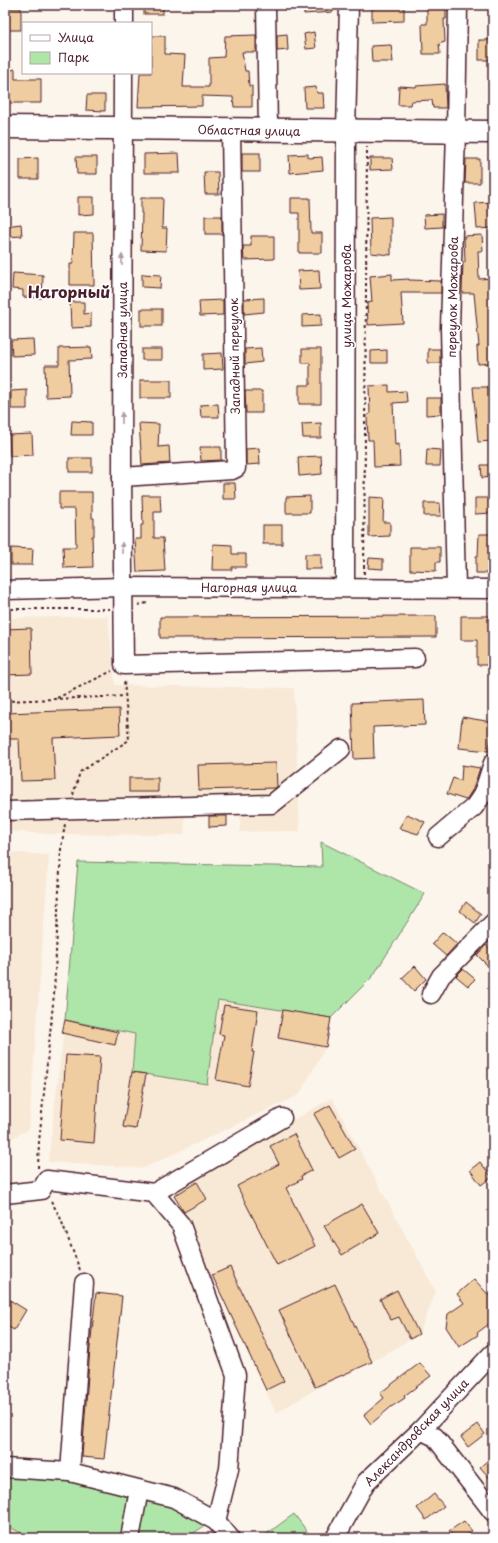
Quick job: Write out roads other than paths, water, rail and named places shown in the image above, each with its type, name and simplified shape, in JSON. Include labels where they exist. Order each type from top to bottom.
[{"type":"main road","name":"Областная улица","points":[[5,127],[493,132]]},
{"type":"street","points":[[124,5],[124,22]]},
{"type":"street","points":[[266,5],[268,130]]},
{"type":"street","name":"улица Можарова","points":[[345,587],[346,131],[349,5]]},
{"type":"street","name":"переулок Можарова","points":[[456,588],[450,328],[458,5]]},
{"type":"street","name":"Западная улица","points":[[124,74],[122,587],[124,672],[415,658]]},
{"type":"street","name":"Западный переулок","points":[[122,477],[232,470],[236,468],[231,130]]},
{"type":"street","name":"Нагорная улица","points":[[5,590],[122,587],[345,587],[493,589]]},
{"type":"street","points":[[5,811],[272,804],[341,748]]},
{"type":"street","points":[[438,837],[474,807],[483,794],[493,762]]},
{"type":"street","points":[[431,994],[441,976],[493,923]]},
{"type":"street","points":[[5,1194],[41,1190],[47,1180],[154,1193],[282,1118]]},
{"type":"street","points":[[154,1193],[181,1225],[236,1375],[229,1470],[216,1521]]},
{"type":"street","points":[[70,1472],[84,1283]]},
{"type":"street","name":"Александровская улица","points":[[335,1538],[366,1482],[421,1430],[491,1359]]},
{"type":"street","points":[[421,1430],[434,1437],[493,1512]]},
{"type":"street","points":[[5,1468],[70,1472],[174,1498],[216,1521],[230,1538]]},
{"type":"street","points":[[130,1538],[139,1490]]},
{"type":"district","name":"Нагорный","points":[[69,291]]}]
